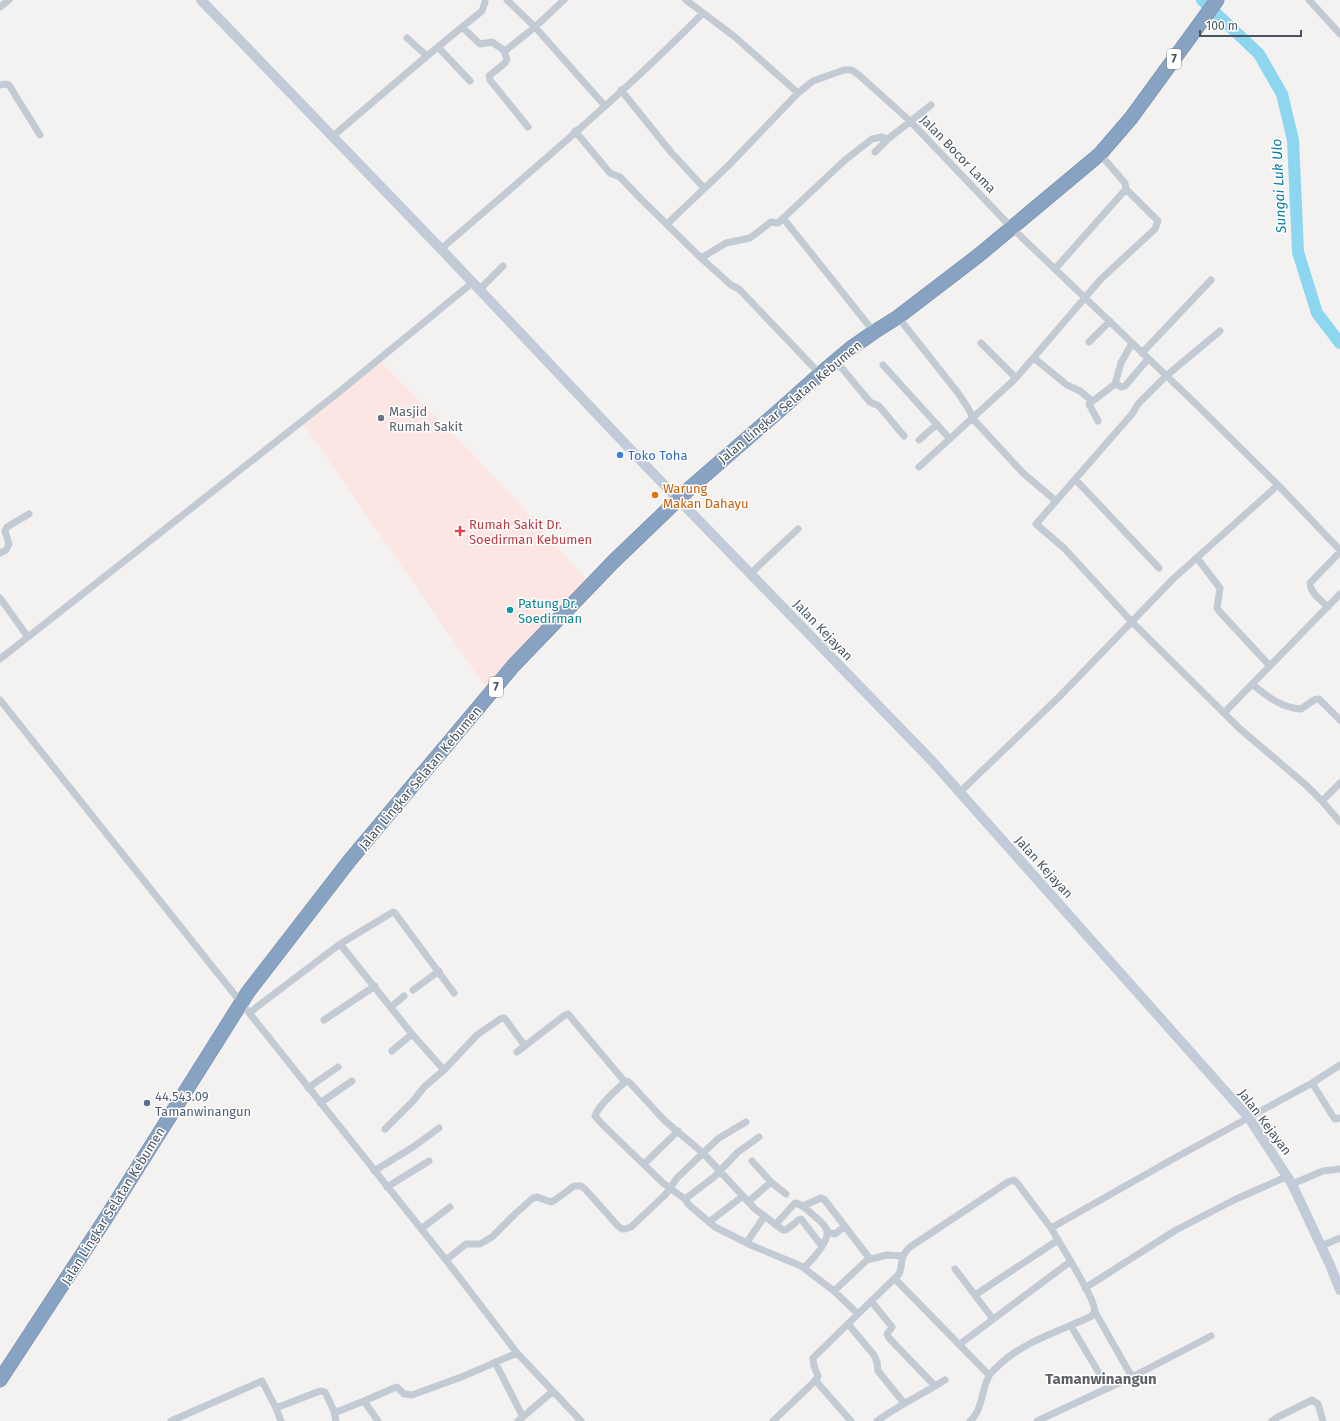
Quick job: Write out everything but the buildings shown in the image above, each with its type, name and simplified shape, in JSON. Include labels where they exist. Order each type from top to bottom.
[{"type":"highway","name":"Jalan Lingkar Selatan Kebumen","points":[[0,1380],[245,1008],[350,860],[514,665],[613,562],[678,499],[820,374],[874,332],[898,317],[979,255],[1100,154],[1131,118],[1217,0]]},
{"type":"main road","name":"Jalan Kejayan","points":[[201,0],[334,136],[475,287],[960,792],[1249,1118],[1290,1180],[1339,1283]]},
{"type":"street","points":[[0,7],[9,0]]},
{"type":"street","points":[[507,0],[535,27],[605,106]]},
{"type":"street","points":[[528,127],[490,80],[490,73],[505,63],[507,60],[505,54],[509,48],[535,27],[564,0]]},
{"type":"street","points":[[667,224],[728,166],[798,93],[735,37],[702,14],[686,0]]},
{"type":"street","points":[[1309,0],[1340,34]]},
{"type":"street","points":[[334,136],[482,11],[484,1]]},
{"type":"street","points":[[441,249],[554,152],[575,131],[647,69],[702,14]]},
{"type":"street","points":[[462,27],[480,44],[492,42],[509,48]]},
{"type":"street","points":[[407,38],[427,56]]},
{"type":"street","points":[[438,47],[470,81]]},
{"type":"street","name":"Jalan Bocor Lama","points":[[798,93],[813,81],[844,70],[849,69],[855,72],[910,121],[1011,227],[1278,485],[1340,551]]},
{"type":"street","points":[[0,85],[9,85],[40,135]]},
{"type":"street","points":[[621,90],[670,151],[704,188]]},
{"type":"street","points":[[875,152],[888,139],[931,105]]},
{"type":"street","points":[[575,131],[610,173],[620,177],[701,258],[731,285],[739,289],[820,374]]},
{"type":"street","points":[[701,258],[726,243],[750,238],[771,222],[778,223],[834,170],[872,139],[882,136],[888,139]]},
{"type":"street","points":[[919,467],[1016,378],[1101,279],[1136,247],[1157,225],[1157,218],[1126,190],[1125,183],[1100,154]]},
{"type":"street","points":[[1055,269],[1126,190]]},
{"type":"street","points":[[783,218],[874,332]]},
{"type":"street","points":[[0,659],[338,392],[503,266]]},
{"type":"street","points":[[1142,352],[1211,280]]},
{"type":"street","points":[[898,317],[961,397],[973,418],[1023,473],[1056,501]]},
{"type":"street","points":[[1089,342],[1110,321]]},
{"type":"street","points":[[1220,331],[1166,376],[1138,404],[1132,414],[1037,522],[1038,528],[1049,535],[1066,551],[1132,622],[1240,729],[1292,772],[1322,801],[1340,822]]},
{"type":"street","points":[[981,343],[1016,378]]},
{"type":"street","points":[[1098,421],[1089,404],[1115,384],[1121,364],[1132,344]]},
{"type":"street","points":[[1034,358],[1067,385],[1080,391],[1092,401]]},
{"type":"street","points":[[1115,384],[1122,387],[1125,386],[1148,359]]},
{"type":"street","points":[[836,361],[870,402],[878,406],[904,436]]},
{"type":"street","points":[[883,365],[950,439]]},
{"type":"street","points":[[919,440],[937,424]]},
{"type":"street","points":[[1075,480],[1158,568]]},
{"type":"street","points":[[960,792],[1059,697],[1174,579],[1278,485]]},
{"type":"street","points":[[0,553],[6,550],[9,544],[5,531],[6,528],[29,514]]},
{"type":"street","points":[[750,574],[798,529]]},
{"type":"street","points":[[1328,607],[1310,587],[1310,583],[1340,551]]},
{"type":"street","points":[[1197,558],[1220,588],[1217,608],[1219,611],[1270,666]]},
{"type":"street","points":[[1224,713],[1340,594]]},
{"type":"street","points":[[0,598],[28,637]]},
{"type":"street","points":[[1252,684],[1274,701],[1296,709],[1301,709],[1314,700],[1320,699],[1340,720]]},
{"type":"street","points":[[0,700],[320,1104],[446,1260],[517,1353],[552,1392],[581,1421]]},
{"type":"street","points":[[1322,801],[1340,783]]},
{"type":"street","points":[[245,1008],[340,944],[391,912],[394,912],[454,992]]},
{"type":"street","points":[[340,944],[412,1034],[444,1070]]},
{"type":"street","points":[[413,990],[439,971]]},
{"type":"street","points":[[324,1020],[375,986]]},
{"type":"street","points":[[391,1007],[404,996]]},
{"type":"street","points":[[517,1052],[568,1014],[625,1082],[630,1083],[665,1121],[703,1153],[764,1217],[783,1230],[801,1219],[822,1246]]},
{"type":"street","points":[[385,1129],[414,1100],[424,1087],[444,1070],[477,1035],[502,1018],[506,1020],[525,1046]]},
{"type":"street","points":[[392,1051],[412,1034]]},
{"type":"street","points":[[1051,1228],[1312,1083],[1340,1065]]},
{"type":"street","points":[[308,1088],[338,1067]]},
{"type":"street","points":[[320,1104],[352,1082]]},
{"type":"street","points":[[625,1082],[596,1113],[595,1116],[603,1125],[669,1188],[684,1199],[715,1227],[804,1268],[834,1291],[858,1314]]},
{"type":"street","points":[[1312,1083],[1334,1118],[1340,1118]]},
{"type":"street","points":[[446,1260],[466,1244],[480,1244],[492,1237],[511,1217],[533,1198],[537,1197],[551,1202],[574,1186],[581,1186],[618,1226],[625,1229],[641,1218],[666,1194],[678,1178],[719,1138],[746,1122]]},
{"type":"street","points":[[374,1171],[413,1147],[439,1128]]},
{"type":"street","points":[[644,1164],[678,1132]]},
{"type":"street","points":[[684,1199],[709,1181],[738,1152],[759,1137]]},
{"type":"street","points":[[387,1187],[429,1161]]},
{"type":"street","points":[[752,1161],[771,1182],[786,1194]]},
{"type":"street","points":[[1085,1288],[1176,1230],[1234,1200],[1323,1170],[1340,1168]]},
{"type":"street","points":[[773,1421],[818,1376],[813,1358],[895,1279],[901,1270],[902,1256],[910,1246],[1008,1182],[1014,1180],[1051,1228],[1071,1261],[1094,1305],[1095,1312],[1132,1377]]},
{"type":"street","points":[[709,1222],[771,1182]]},
{"type":"street","points":[[803,1206],[821,1198],[826,1201],[870,1259]]},
{"type":"street","points":[[775,1225],[795,1203],[803,1206],[825,1227],[827,1232],[822,1246],[804,1268]]},
{"type":"street","points":[[420,1229],[450,1207]]},
{"type":"street","points":[[747,1242],[764,1217]]},
{"type":"street","points":[[808,1228],[818,1219]]},
{"type":"street","points":[[827,1232],[835,1234],[845,1226]]},
{"type":"street","points":[[1321,1246],[1340,1238]]},
{"type":"street","points":[[975,1295],[1058,1240]]},
{"type":"street","points":[[834,1291],[870,1259],[887,1255],[902,1256]]},
{"type":"street","points":[[960,1344],[1071,1261]]},
{"type":"street","points":[[955,1269],[993,1319]]},
{"type":"street","points":[[895,1279],[989,1375]]},
{"type":"street","points":[[872,1301],[892,1327],[887,1334],[889,1338],[935,1386]]},
{"type":"street","points":[[970,1421],[979,1408],[989,1375],[1002,1363],[1022,1349],[1048,1335],[1090,1317],[1095,1312]]},
{"type":"street","points":[[848,1324],[874,1355],[877,1362],[878,1371],[904,1403]]},
{"type":"street","points":[[1071,1326],[1108,1388]]},
{"type":"street","points":[[1037,1421],[1132,1377],[1212,1336]]},
{"type":"street","points":[[334,1411],[339,1411],[397,1387],[406,1395],[412,1395],[464,1376],[517,1353]]},
{"type":"street","points":[[495,1362],[519,1420],[552,1392]]},
{"type":"street","points":[[815,1380],[851,1421]]},
{"type":"street","points":[[877,1421],[904,1403],[945,1380]]},
{"type":"street","points":[[171,1421],[262,1381],[281,1421]]},
{"type":"street","points":[[276,1408],[320,1391],[325,1392],[334,1411],[336,1421]]},
{"type":"street","points":[[1272,1421],[1312,1400],[1318,1404],[1323,1421]]},
{"type":"street","points":[[364,1401],[378,1421]]},
{"type":"shaded area","name":"Rumah Sakit Dr. Soedirman Kebumen","points":[[381,362],[472,453],[535,521],[589,583],[488,691],[302,422]]},
{"type":"waterway","name":"Sungai Luk Ulo","points":[[1202,0],[1259,54],[1282,94],[1293,140],[1298,252],[1317,313],[1340,343]]},
{"type":"place","name":"Masjid Rumah Sakit","points":[[381,418]]},
{"type":"place","name":"Toko Toha","points":[[620,455]]},
{"type":"place","name":"Warung Makan Dahayu","points":[[655,495]]},
{"type":"place","name":"Rumah Sakit Dr. Soedirman Kebumen","points":[[460,531]]},
{"type":"place","name":"Patung Dr. Soedirman","points":[[510,610]]},
{"type":"place","name":"44.543.09 Tamanwinangun","points":[[147,1103]]},
{"type":"district","name":"Tamanwinangun","points":[[1101,1379]]}]
